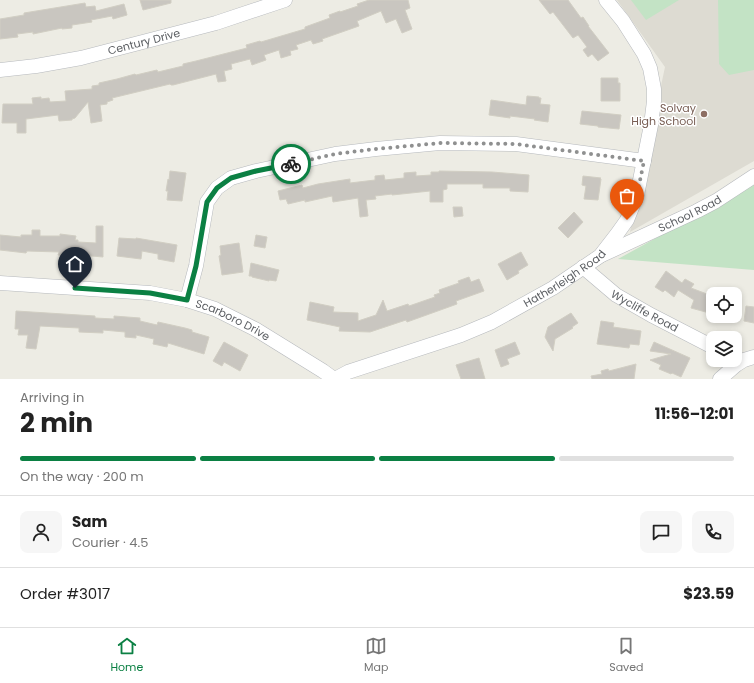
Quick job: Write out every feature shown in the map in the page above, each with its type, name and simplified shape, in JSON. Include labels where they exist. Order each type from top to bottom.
[{"type":"street","name":"Century Drive","points":[[0,70],[36,66],[81,58],[216,23],[285,0]]},
{"type":"street","name":"Hatherleigh Road","points":[[334,379],[348,372],[461,335],[492,322],[553,288],[600,256],[617,234],[627,220],[637,195],[651,125],[654,89],[650,68],[644,54],[623,21],[606,0]]},
{"type":"street","points":[[187,300],[196,266],[207,202],[217,188],[231,178],[335,154],[440,143],[516,144],[644,161]]},
{"type":"street","name":"School Road","points":[[600,256],[698,211],[754,176]]},
{"type":"street","name":"Wycliffe Road","points":[[583,267],[616,295],[651,315],[706,342]]},
{"type":"street","name":"Scarboro Drive","points":[[0,282],[150,293],[187,300],[215,309],[255,329],[323,370],[334,379]]},
{"type":"street","points":[[742,361],[754,357]]},
{"type":"street","points":[[720,379],[730,367]]},
{"type":"shaded area","name":"Solvay High School","points":[[617,0],[754,0],[754,161],[630,232],[665,67]]},
{"type":"green space","points":[[631,0],[679,0],[646,20]]},
{"type":"green space","points":[[718,0],[754,0],[754,70],[729,75],[719,64]]},
{"type":"green space","points":[[754,184],[754,270],[618,259]]},
{"type":"building","points":[[140,0],[171,0],[171,3],[143,10]]},
{"type":"building","points":[[369,0],[408,0],[410,8],[405,10],[412,29],[402,33],[396,19],[386,23],[381,11],[357,21],[359,26],[322,39],[323,41],[313,44],[311,40],[296,45],[298,49],[290,51],[291,55],[281,58],[279,50],[264,55],[266,60],[252,65],[250,59],[231,64],[232,69],[224,71],[226,81],[218,82],[216,74],[112,98],[113,100],[107,102],[107,104],[100,105],[102,121],[91,123],[88,102],[72,120],[59,121],[58,115],[26,119],[26,133],[17,133],[17,123],[2,123],[3,104],[33,104],[32,98],[41,97],[41,99],[49,98],[50,102],[66,101],[65,91],[92,89],[92,86],[99,85],[99,83],[135,74],[157,70],[158,72],[183,66],[183,64],[247,48],[246,45],[305,29],[305,27],[330,18],[329,15],[358,6],[357,4]]},
{"type":"building","points":[[539,0],[568,0],[581,18],[583,17],[588,26],[609,53],[598,61],[592,54],[588,57],[583,50],[587,47],[578,35],[573,38],[553,12],[550,14]]},
{"type":"building","points":[[85,3],[86,7],[95,6],[96,11],[124,4],[127,15],[113,19],[112,16],[91,20],[92,22],[72,25],[72,28],[62,28],[33,34],[33,32],[17,34],[18,37],[0,39],[0,19],[24,15],[24,13]]},
{"type":"building","points":[[601,78],[618,78],[618,83],[620,83],[620,101],[601,101]]},
{"type":"building","points":[[527,96],[539,97],[541,98],[540,104],[550,105],[548,122],[510,116],[510,118],[489,115],[491,100],[526,105]]},
{"type":"building","points":[[582,111],[621,115],[619,129],[580,124]]},
{"type":"building","points":[[170,171],[186,173],[182,201],[167,200],[168,191],[166,191]]},
{"type":"building","points":[[416,172],[416,176],[431,175],[431,172],[492,172],[529,175],[528,192],[510,191],[510,188],[483,188],[483,184],[447,184],[447,189],[443,190],[443,202],[430,202],[430,191],[375,196],[376,199],[366,200],[368,216],[360,217],[358,198],[333,202],[332,196],[288,204],[286,199],[280,200],[278,191],[302,185],[303,188],[350,179],[350,183],[375,180],[375,176],[384,175],[385,180],[404,178],[404,173]]},
{"type":"building","points":[[583,176],[601,178],[598,200],[584,199],[586,186],[582,185]]},
{"type":"building","points":[[453,207],[462,207],[463,216],[454,217]]},
{"type":"building","points":[[574,212],[583,222],[568,238],[558,228]]},
{"type":"building","points":[[96,226],[103,226],[103,257],[69,254],[69,256],[58,255],[59,252],[27,251],[26,253],[0,250],[0,235],[21,237],[21,235],[32,235],[32,230],[40,230],[40,236],[60,236],[60,234],[76,236],[75,240],[78,240],[78,242],[96,243]]},
{"type":"building","points":[[256,235],[267,237],[265,248],[254,246]]},
{"type":"building","points":[[119,238],[136,238],[177,245],[174,262],[158,259],[158,254],[142,251],[141,259],[117,256]]},
{"type":"building","points":[[239,243],[243,272],[222,275],[219,256],[221,255],[220,246]]},
{"type":"building","points":[[521,252],[528,265],[518,271],[519,273],[507,280],[498,264]]},
{"type":"building","points":[[251,263],[279,270],[276,281],[269,281],[249,276]]},
{"type":"building","points":[[666,271],[682,283],[685,279],[694,284],[691,288],[706,294],[706,312],[691,308],[694,300],[678,290],[674,297],[665,290],[663,292],[655,287]]},
{"type":"building","points":[[469,277],[471,282],[479,279],[484,291],[456,301],[457,304],[446,308],[407,322],[406,320],[370,332],[339,331],[340,327],[307,320],[310,302],[334,307],[333,312],[358,313],[358,321],[376,315],[383,300],[387,311],[408,304],[409,306],[435,297],[434,295],[440,293],[439,290],[459,283],[458,281]]},
{"type":"building","points":[[746,306],[754,307],[754,323],[744,321]]},
{"type":"building","points":[[16,311],[95,316],[95,318],[114,319],[114,316],[140,318],[140,321],[157,325],[158,322],[185,328],[192,330],[192,332],[209,337],[204,354],[168,343],[167,347],[153,344],[154,339],[136,335],[136,338],[125,337],[125,332],[103,330],[103,333],[79,332],[79,328],[40,326],[36,349],[26,348],[28,335],[18,335],[19,329],[15,329]]},
{"type":"building","points":[[571,313],[578,323],[572,327],[573,328],[555,339],[553,351],[545,337],[548,327]]},
{"type":"building","points":[[601,321],[614,323],[613,327],[641,331],[639,345],[630,344],[629,348],[597,344]]},
{"type":"building","points":[[224,342],[248,355],[240,371],[224,362],[222,366],[213,361]]},
{"type":"building","points":[[515,342],[520,354],[507,359],[509,364],[501,367],[495,350]]},
{"type":"building","points":[[654,342],[690,358],[681,377],[659,369],[661,365],[650,360],[671,354],[650,351]]},
{"type":"building","points":[[479,358],[485,379],[461,379],[456,365]]},
{"type":"building","points":[[636,364],[634,379],[592,379],[591,376],[602,374],[601,371],[608,369],[609,371]]},
{"type":"way so far","points":[[291,164],[335,154],[440,143],[516,144],[644,161],[637,195],[627,220]]},
{"type":"place","name":"Solvay High School","points":[[704,114]]},
{"type":"route","points":[[75,288],[150,293],[187,300],[196,266],[207,202],[217,188],[231,178],[291,164]]}]
